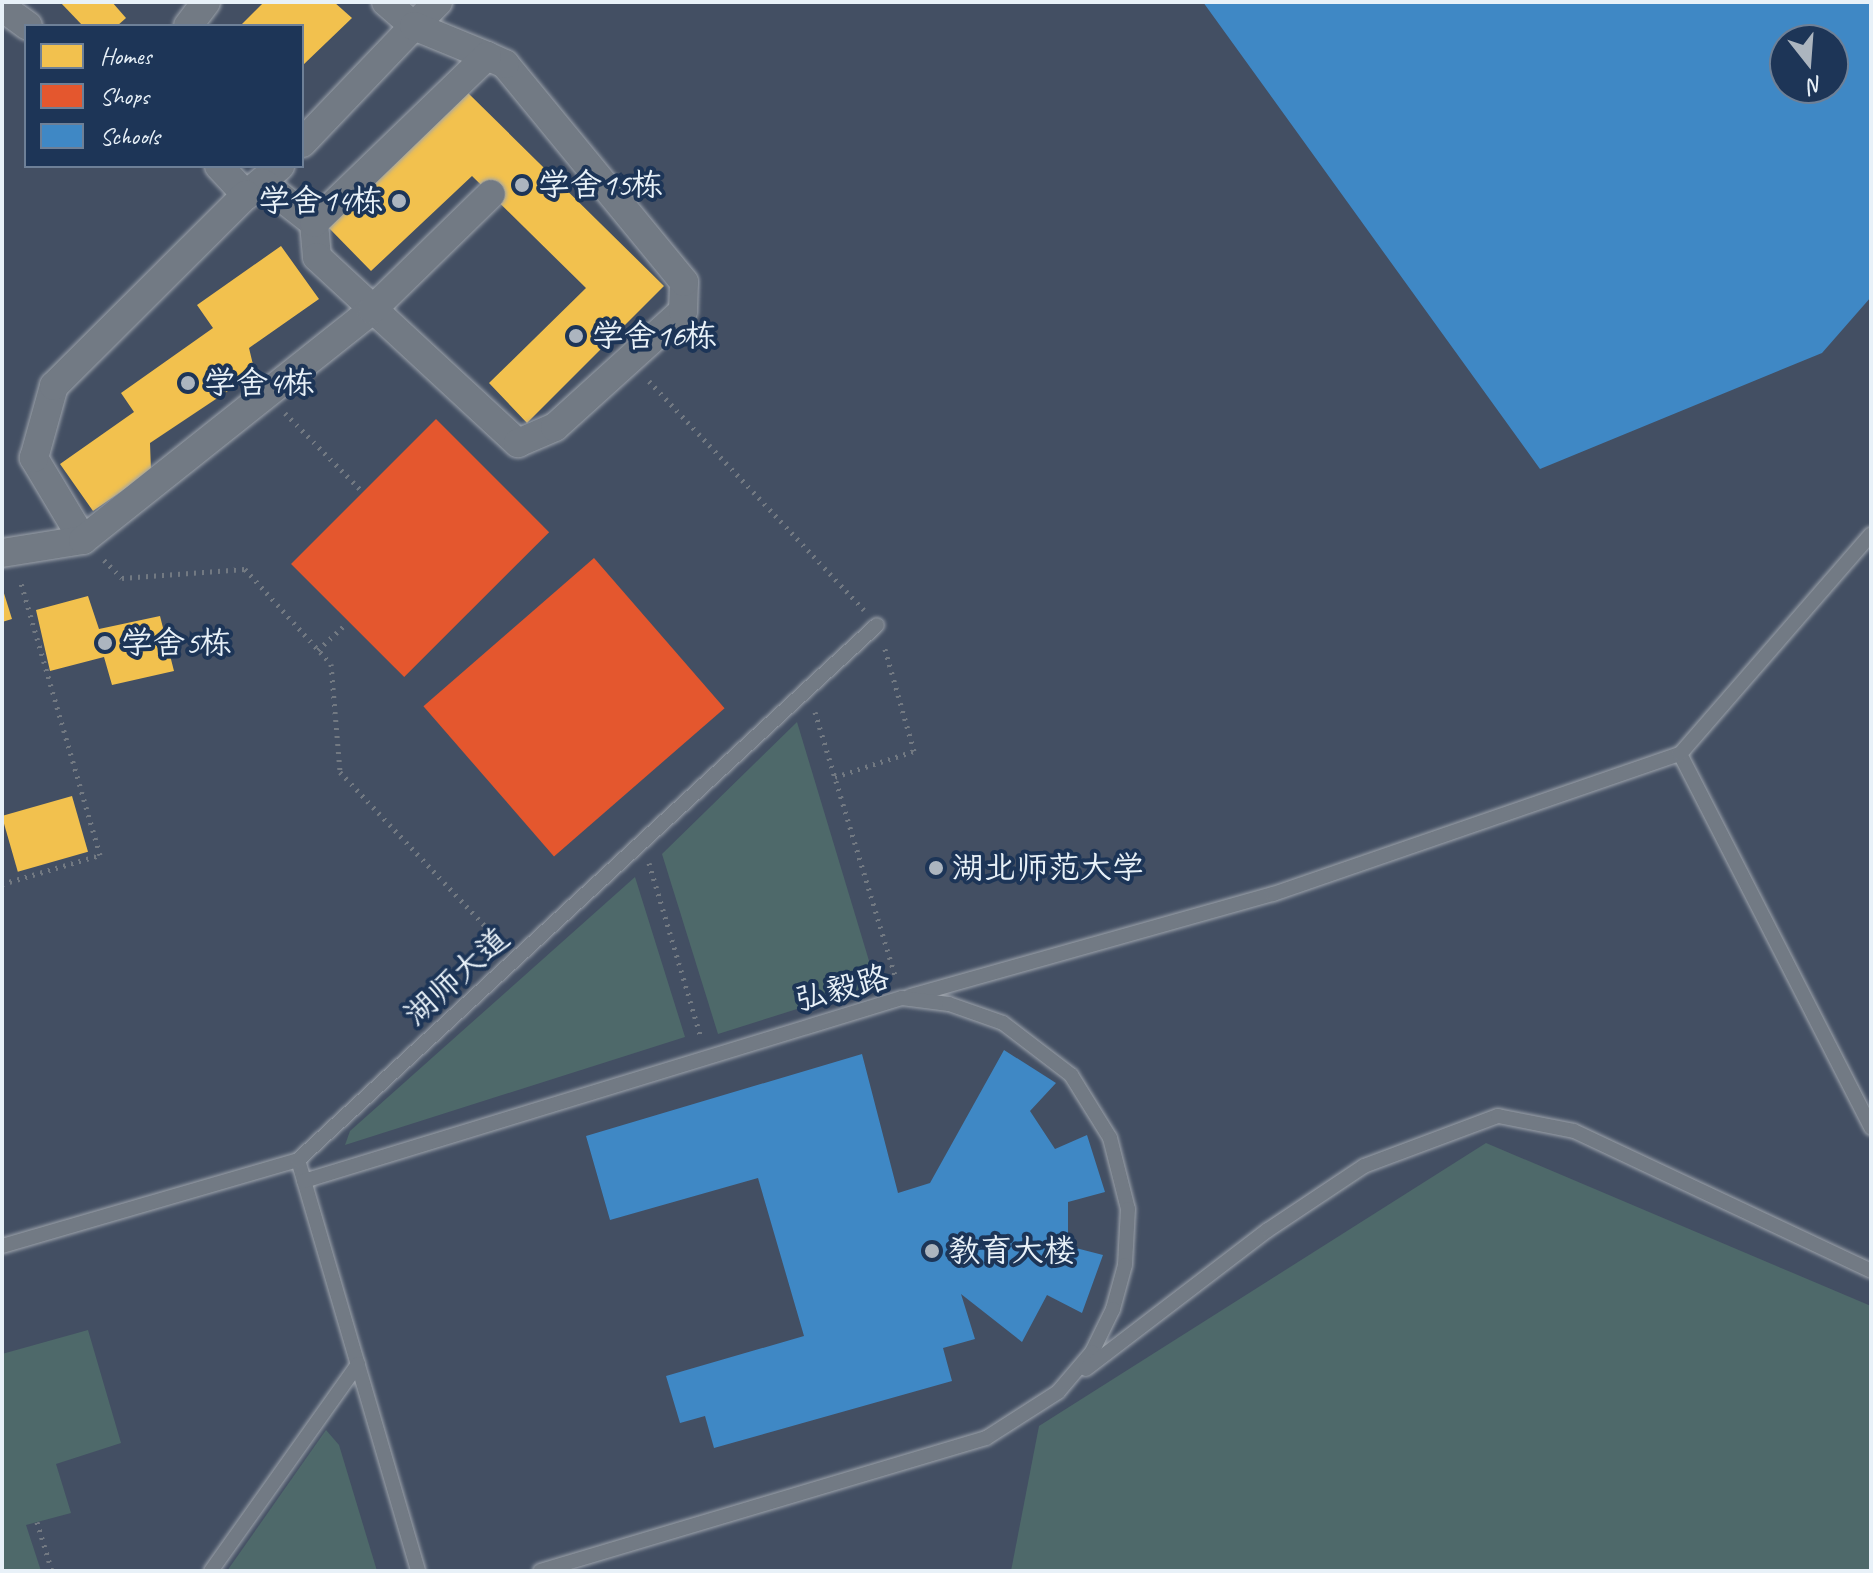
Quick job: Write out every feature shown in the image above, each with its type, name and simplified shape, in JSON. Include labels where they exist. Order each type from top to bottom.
[{"type":"street","points":[[190,24],[206,2]]},
{"type":"street","points":[[225,168],[263,181],[314,223],[317,257],[518,443],[555,427],[683,311],[684,282],[505,64],[414,26],[386,2]]},
{"type":"street","points":[[304,141],[438,2]]},
{"type":"street","points":[[2,7],[25,24]]},
{"type":"street","points":[[314,223],[487,56]]},
{"type":"street","points":[[83,540],[34,458],[54,386],[263,181]]},
{"type":"street","points":[[7,552],[83,540],[372,310],[491,194]]},
{"type":"lane","points":[[902,998],[1273,894],[1680,754],[1871,534]]},
{"type":"lane","name":"湖师大道","points":[[2,1246],[298,1160],[809,693],[877,625]]},
{"type":"lane","points":[[1680,754],[1871,1128]]},
{"type":"lane","name":"弘毅路","points":[[304,1181],[902,998],[949,1004],[1013,1029],[1071,1075],[1110,1138],[1128,1209],[1125,1265],[1113,1309],[1092,1352],[1058,1392],[986,1438],[540,1571]]},
{"type":"lane","points":[[1058,1392],[1268,1230],[1364,1166],[1498,1116],[1574,1131],[1871,1271]]},
{"type":"lane","points":[[298,1160],[418,1571]]},
{"type":"lane","points":[[211,1571],[358,1364]]},
{"type":"path","points":[[629,360],[877,625],[914,751],[835,777]]},
{"type":"path","points":[[308,437],[360,489]]},
{"type":"path","points":[[2,884],[100,855],[7,552]]},
{"type":"path","points":[[122,578],[245,569],[331,664],[340,772],[518,960]]},
{"type":"path","points":[[318,650],[345,625]]},
{"type":"path","points":[[809,693],[902,998]]},
{"type":"path","points":[[643,844],[708,1057]]},
{"type":"path","points":[[37,1522],[52,1571]]},
{"type":"shaded area","name":"湖北师范大学","points":[[2,2],[1871,2],[1871,1571],[2,1571]]},
{"type":"green space","points":[[797,722],[876,984],[718,1034],[662,854]]},
{"type":"green space","points":[[635,877],[685,1037],[345,1145],[350,1131]]},
{"type":"green space","points":[[1486,1143],[1871,1306],[1871,1571],[1011,1571],[1039,1426]]},
{"type":"green space","points":[[88,1330],[121,1443],[56,1464],[71,1513],[26,1525],[41,1571],[2,1571],[2,1354]]},
{"type":"green space","points":[[326,1430],[339,1445],[377,1571],[227,1571]]},
{"type":"building: Homes","points":[[60,2],[112,2],[126,18],[119,24],[81,24]]},
{"type":"building: Homes","points":[[264,2],[334,2],[352,18],[304,64],[304,24],[242,24]]},
{"type":"building: Homes","points":[[467,92],[664,286],[527,423],[489,383],[586,288],[472,176],[371,271],[327,226]]},
{"type":"building: Homes","name":"学舍4栋","points":[[281,246],[319,299],[249,348],[255,373],[150,443],[151,471],[93,511],[60,464],[134,412],[121,393],[213,328],[197,305]]},
{"type":"building: Homes","points":[[2,587],[12,619],[2,622]]},
{"type":"building: Homes","name":"学舍5栋","points":[[88,596],[99,629],[160,616],[174,671],[112,685],[104,657],[50,671],[36,610]]},
{"type":"building: Homes","points":[[72,796],[88,852],[18,872],[2,816]]},
{"type":"building: Shops","points":[[436,419],[549,532],[404,677],[291,564]]},
{"type":"building: Shops","points":[[594,558],[725,708],[554,856],[423,706]]},
{"type":"building: Schools","points":[[1203,2],[1871,2],[1871,297],[1822,353],[1540,469]]},
{"type":"building: Schools","name":"教育大楼","points":[[1004,1050],[1056,1083],[1030,1111],[1055,1149],[1087,1135],[1105,1192],[1068,1202],[1068,1246],[1103,1255],[1082,1313],[1047,1295],[1022,1342],[961,1294],[975,1339],[943,1348],[952,1381],[714,1448],[705,1416],[680,1423],[666,1376],[804,1336],[758,1178],[610,1220],[586,1136],[862,1054],[898,1193],[930,1183]]},
{"type":"place","name":"学舍15栋","points":[[522,185]]},
{"type":"place","name":"学舍14栋","points":[[399,201]]},
{"type":"place","name":"学舍16栋","points":[[576,336]]},
{"type":"place","name":"学舍4栋","points":[[188,383]]},
{"type":"place","name":"学舍5栋","points":[[105,643]]},
{"type":"place","name":"湖北师范大学","points":[[936,868]]},
{"type":"place","name":"教育大楼","points":[[932,1251]]}]
